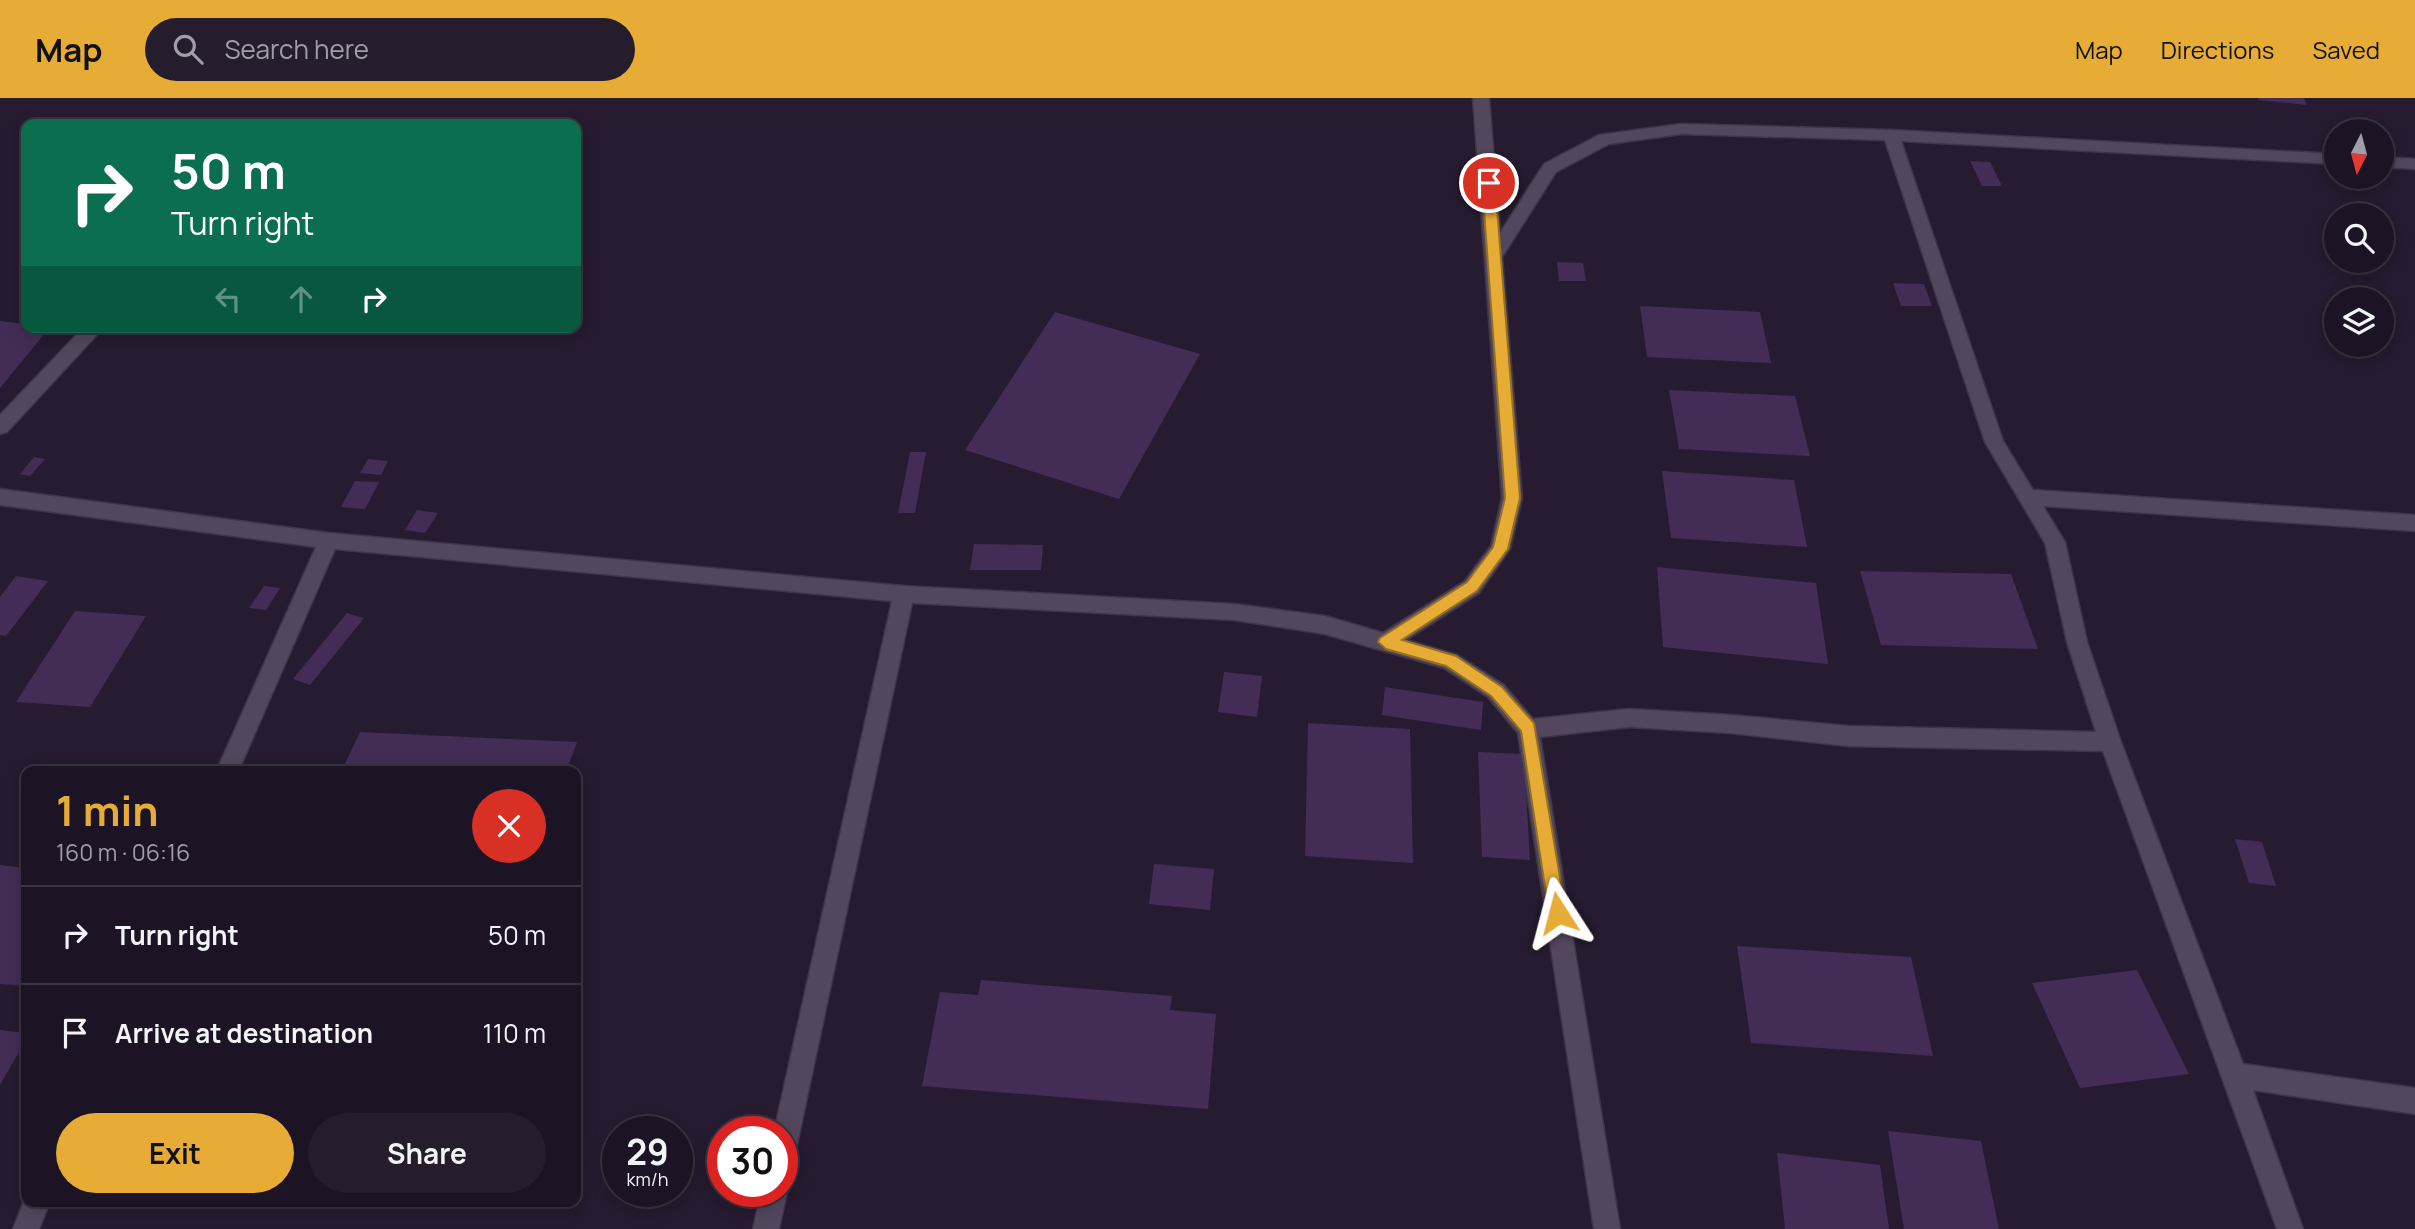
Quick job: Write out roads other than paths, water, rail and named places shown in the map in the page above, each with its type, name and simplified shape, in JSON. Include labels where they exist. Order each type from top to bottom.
[{"type":"street","points":[[1386,642],[1472,587],[1500,549],[1513,498],[1481,98]]},
{"type":"street","points":[[1494,256],[1550,168],[1605,139],[1681,129],[1891,135],[2324,158]]},
{"type":"street","points":[[1891,135],[1994,442],[2056,542],[2077,642],[2110,742],[2235,1074],[2290,1229]]},
{"type":"street","points":[[2394,163],[2415,164]]},
{"type":"street","points":[[0,427],[89,333]]},
{"type":"street","points":[[0,497],[329,541],[904,594],[1234,612],[1325,625],[1450,661],[1496,691],[1528,729],[1607,1229]]},
{"type":"street","points":[[2028,497],[2415,523]]},
{"type":"street","points":[[230,766],[329,541]]},
{"type":"street","points":[[790,1116],[904,594]]},
{"type":"street","points":[[1528,729],[1629,718],[1731,724],[1848,736],[2110,742]]},
{"type":"street","points":[[2235,1074],[2415,1101]]},
{"type":"street","points":[[26,1229],[35,1207]]},
{"type":"street","points":[[766,1229],[771,1207]]}]
